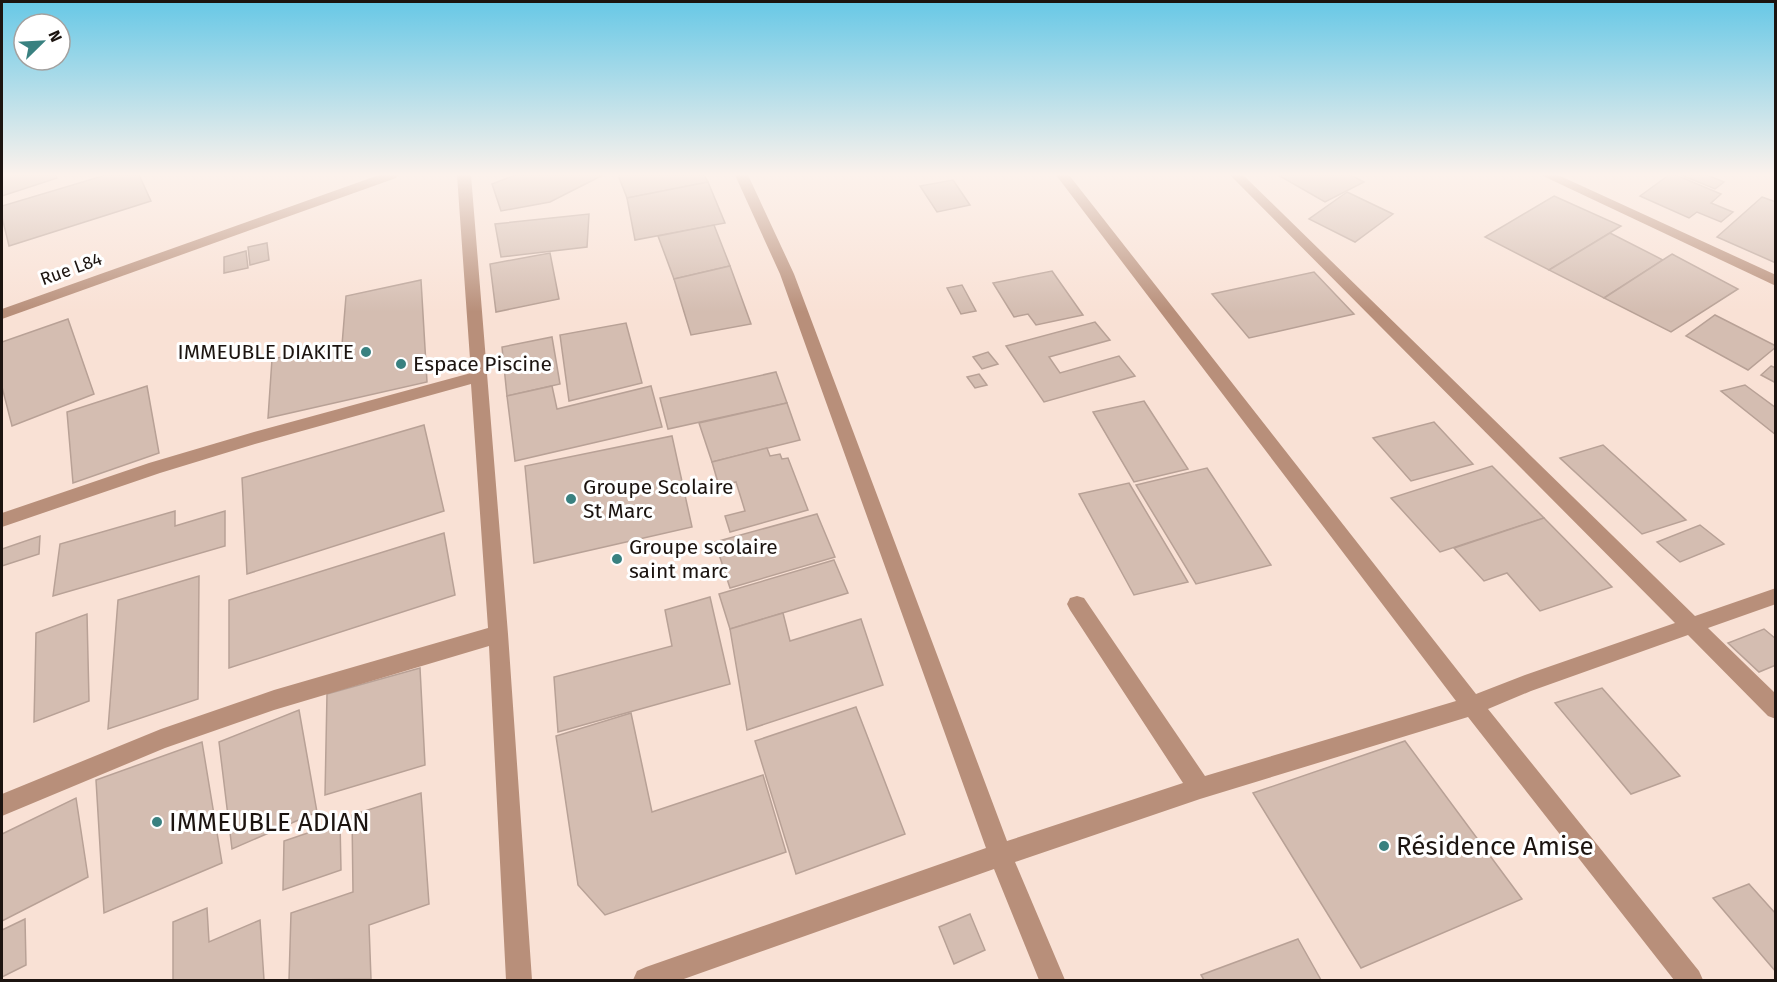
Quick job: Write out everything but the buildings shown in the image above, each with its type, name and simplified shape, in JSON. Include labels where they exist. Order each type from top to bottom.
[{"type":"street","name":"Rue L84","points":[[2,301],[234,221]]},
{"type":"street","name":"Rue L84","points":[[2,314],[263,221]]},
{"type":"street","points":[[467,221],[498,634],[519,981]]},
{"type":"street","points":[[762,221],[787,274],[1000,855],[1052,981]]},
{"type":"street","points":[[1097,221],[1472,706],[1690,981]]},
{"type":"street","points":[[1282,221],[1776,709]]},
{"type":"street","points":[[1648,221],[1776,280]]},
{"type":"street","points":[[2,520],[155,468],[477,376]]},
{"type":"street","points":[[646,981],[1000,855],[1200,788],[1472,706],[1525,684],[1776,596]]},
{"type":"street","points":[[1077,604],[1200,788]]},
{"type":"street","points":[[2,805],[161,739],[274,700],[498,634]]},
{"type":"place","name":"IMMEUBLE DIAKITE","points":[[366,352]]},
{"type":"place","name":"Espace Piscine","points":[[401,364]]},
{"type":"place","name":"Groupe Scolaire St Marc","points":[[571,499]]},
{"type":"place","name":"Groupe scolaire saint marc","points":[[617,559]]},
{"type":"place","name":"IMMEUBLE ADIAN","points":[[157,822]]},
{"type":"place","name":"Résidence Amise","points":[[1384,846]]}]
